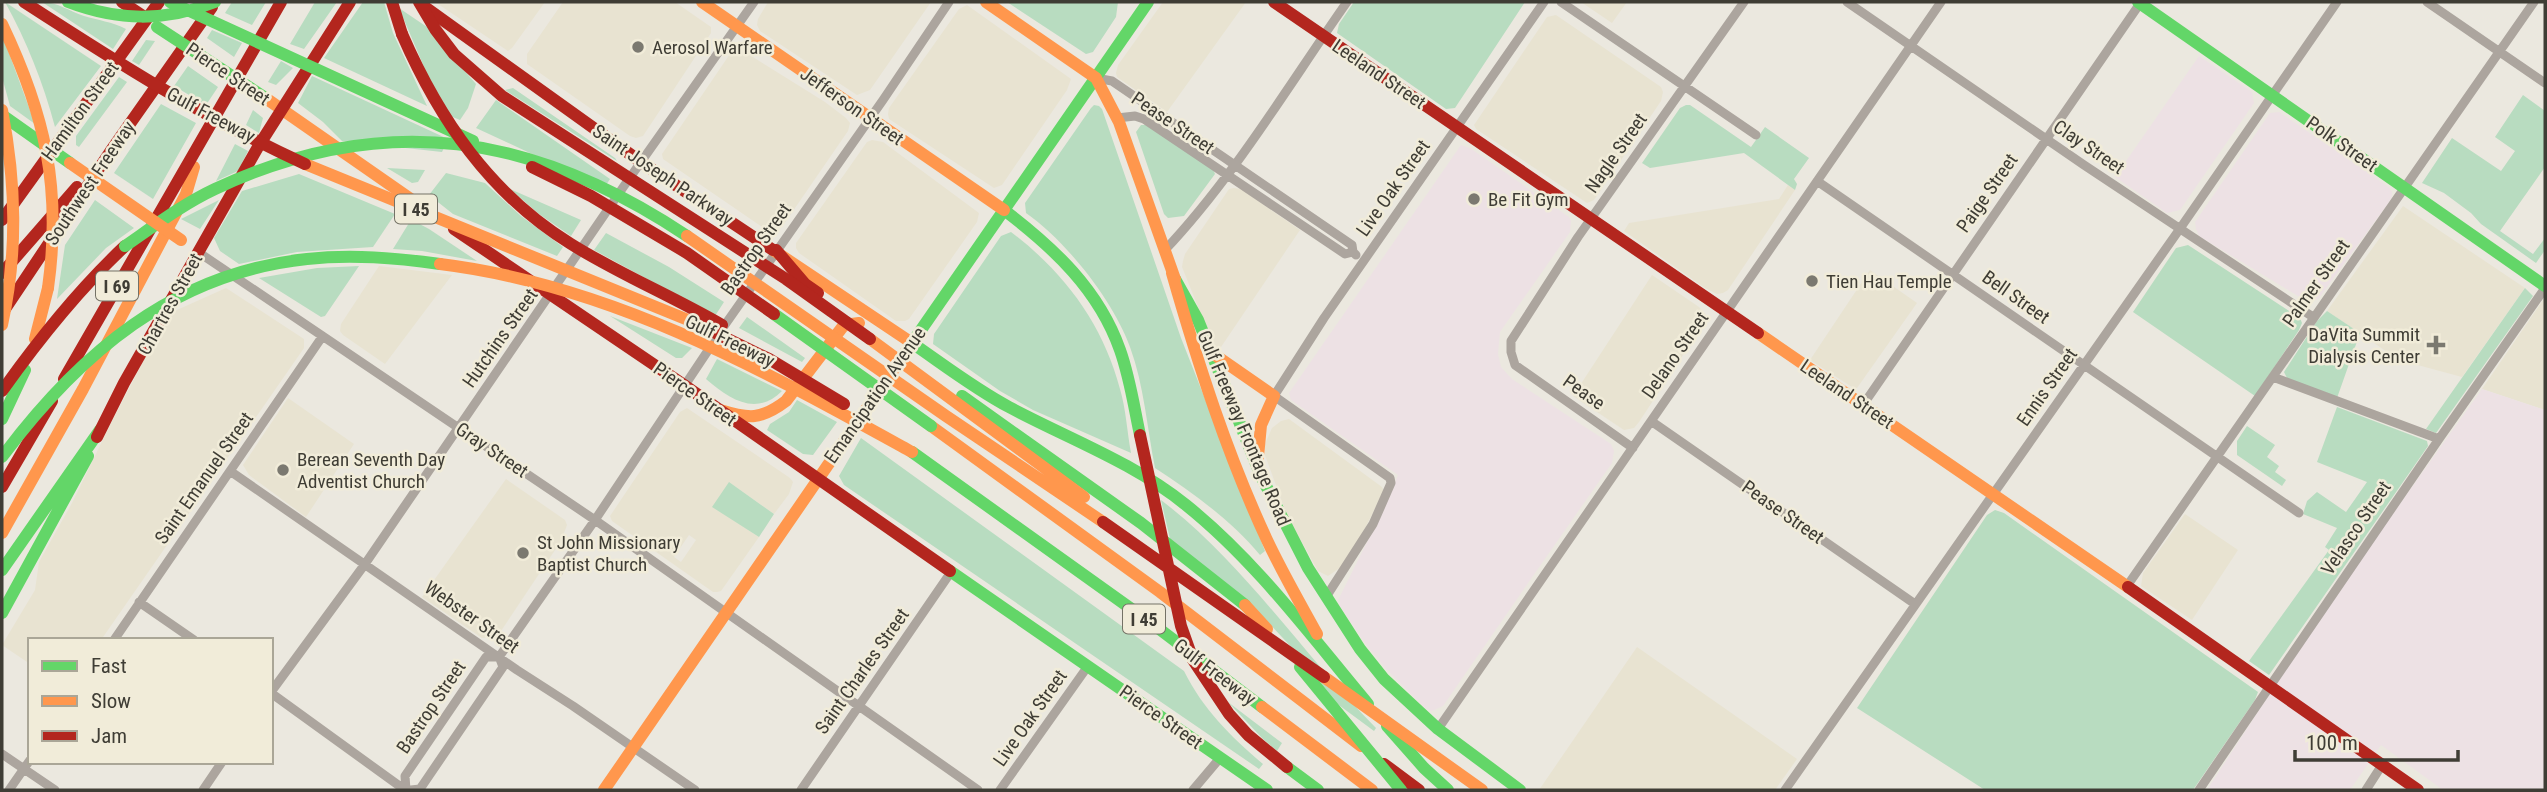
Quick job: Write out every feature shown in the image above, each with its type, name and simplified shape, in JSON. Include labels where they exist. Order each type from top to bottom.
[{"type":"main road","name":"Gulf Freeway","points":[[24,2],[127,68],[237,131],[316,169],[605,284],[693,322],[822,389],[1158,628],[1373,790]]},
{"type":"main road","points":[[68,2],[127,18],[151,20],[197,10],[216,2]]},
{"type":"main road","name":"Pierce Street","points":[[122,2],[684,385],[817,480],[1267,790]]},
{"type":"main road","name":"Hamilton Street","points":[[2,219],[52,150],[152,23],[159,2]]},
{"type":"main road","name":"Gulf Freeway","points":[[170,2],[591,196],[687,253],[1160,592],[1419,790]]},
{"type":"main road","name":"Southwest Freeway","points":[[2,314],[110,152],[216,2]]},
{"type":"main road","name":"I 69","points":[[2,487],[281,2]]},
{"type":"main road","name":"Chartres Street","points":[[2,613],[198,252],[280,110],[350,2]]},
{"type":"main road","points":[[392,2],[416,69],[448,126],[472,158],[513,201],[570,243],[714,321],[822,389]]},
{"type":"main road","points":[[418,2],[455,54],[494,90],[838,316],[1089,500],[1147,552]]},
{"type":"main road","name":"Saint Joseph Parkway","points":[[418,2],[641,162],[1006,405],[1144,474],[1214,528],[1336,667]]},
{"type":"main road","name":"Jefferson Street","points":[[702,2],[1004,210],[1039,236],[1083,281],[1115,335],[1126,369],[1181,626],[1193,660],[1205,682],[1235,721],[1258,744],[1318,790]]},
{"type":"main road","name":"Pease Street","points":[[986,2],[1096,78]]},
{"type":"main road","name":"Emancipation Avenue","points":[[604,790],[1148,2]]},
{"type":"main road","name":"Leeland Street","points":[[1274,2],[2127,586],[2418,790]]},
{"type":"main road","name":"Polk Street","points":[[2140,2],[2545,287]]},
{"type":"main road","points":[[2,24],[30,86],[45,138],[53,181],[54,233],[49,282],[40,323],[22,377],[2,419]]},
{"type":"main road","name":"Gulf Freeway Frontage Road","points":[[1096,78],[1117,118],[1172,273],[1198,320],[1261,476],[1286,528],[1326,597],[1360,649],[1384,679],[1438,729],[1520,790]]},
{"type":"main road","points":[[2,113],[14,176],[16,238],[2,325]]},
{"type":"main road","name":"Gray Street","points":[[2,113],[198,252]]},
{"type":"main road","points":[[2,391],[39,338],[104,264],[165,216],[210,190],[281,161],[329,150],[401,142],[475,146],[512,153],[548,164],[625,196],[728,263],[917,396],[1147,552],[1482,790]]},
{"type":"main road","points":[[2,533],[83,389],[186,194],[199,148]]},
{"type":"main road","points":[[2,273],[110,152]]},
{"type":"main road","points":[[776,250],[805,284],[1136,520],[1245,605],[1402,790]]},
{"type":"main road","points":[[2,457],[25,426],[67,379],[109,341],[156,310],[203,287],[253,270],[307,259],[361,257],[419,261],[488,273],[623,311],[684,333],[734,356],[912,452]]},
{"type":"main road","points":[[1172,273],[1192,346],[1258,519],[1336,667],[1410,752],[1448,790]]},
{"type":"main road","points":[[720,410],[746,419],[763,417],[774,411],[786,401],[844,325],[861,323]]},
{"type":"main road","points":[[1211,353],[1273,396],[1256,443],[1261,476]]},
{"type":"main road","points":[[2,570],[100,430]]},
{"type":"street","name":"Hutchins Street","points":[[273,690],[365,564],[754,2]]},
{"type":"street","name":"Bastrop Street","points":[[499,657],[595,520],[776,250],[870,119],[949,2]]},
{"type":"street","points":[[1164,251],[1227,175],[1347,2]]},
{"type":"street","name":"Live Oak Street","points":[[1273,396],[1544,2]]},
{"type":"street","points":[[1562,2],[1756,135]]},
{"type":"street","name":"Nagle Street","points":[[1515,365],[1511,341],[1515,332],[1744,2]]},
{"type":"street","name":"Clay Street","points":[[1847,2],[2179,230],[2313,317]]},
{"type":"street","name":"Delano Street","points":[[1438,729],[1941,2]]},
{"type":"street","name":"Paige Street","points":[[1863,405],[2140,2]]},
{"type":"street","name":"Ennis Street","points":[[1785,790],[2337,2]]},
{"type":"street","points":[[2427,2],[2545,83]]},
{"type":"street","name":"Palmer Street","points":[[2127,586],[2535,2]]},
{"type":"street","name":"Pease Street","points":[[1096,78],[1112,81],[1234,164],[1352,245],[1353,252],[1364,261]]},
{"type":"street","name":"Pease Street","points":[[1117,118],[1135,116],[1144,119],[1345,254],[1353,252]]},
{"type":"street","name":"Bell Street","points":[[1817,181],[2299,513]]},
{"type":"street","name":"Gray Street","points":[[198,252],[595,520],[724,614],[978,790]]},
{"type":"street","name":"Velasco Street","points":[[2199,790],[2545,287]]},
{"type":"street","name":"Saint Emanuel Street","points":[[115,638],[323,337]]},
{"type":"street","name":"Pease","points":[[1515,365],[1633,448]]},
{"type":"street","points":[[2273,376],[2439,439]]},
{"type":"street","points":[[1273,396],[1390,478],[1391,483],[1373,524],[1326,597]]},
{"type":"street","name":"Pease Street","points":[[1651,421],[1916,604]]},
{"type":"street","name":"Webster Street","points":[[230,471],[695,790]]},
{"type":"street","name":"Saint Charles Street","points":[[801,790],[951,572]]},
{"type":"street","points":[[139,602],[191,638]]},
{"type":"street","name":"Bastrop Street","points":[[486,657],[499,657],[503,667],[420,789],[407,790],[405,775],[486,657]]},
{"type":"street","name":"Live Oak Street","points":[[1000,790],[1088,666]]},
{"type":"street","points":[[273,694],[407,790]]},
{"type":"street","points":[[2,754],[55,790]]},
{"type":"street","points":[[1193,790],[1220,758]]},
{"type":"street","points":[[9,790],[28,763]]},
{"type":"street","points":[[202,790],[221,764]]},
{"type":"street","points":[[2366,790],[2382,765]]},
{"type":"shaded area","points":[[435,2],[545,2],[508,51]]},
{"type":"shaded area","points":[[563,2],[675,2],[711,27],[711,33],[643,136],[630,136],[527,64],[527,54]]},
{"type":"shaded area","points":[[768,2],[931,2],[870,90],[857,95],[760,31],[758,19]]},
{"type":"shaded area","points":[[1163,2],[1246,2],[1167,112],[1117,77],[1116,73],[1118,65]]},
{"type":"shaded area","points":[[1581,2],[1627,2],[1612,23]]},
{"type":"shaded area","points":[[967,5],[1071,79],[1067,90],[1002,185],[994,188],[889,119],[888,114],[889,108],[959,9]]},
{"type":"shaded area","points":[[1556,15],[1661,87],[1663,92],[1661,101],[1594,200],[1587,203],[1476,129],[1474,125],[1547,17]]},
{"type":"shaded area","points":[[737,47],[825,102],[850,123],[848,131],[784,224],[777,230],[765,229],[663,159],[662,154]]},
{"type":"shaded area","points":[[2199,56],[2252,92],[2254,103],[2180,210],[2167,213],[2115,177]]},
{"type":"shaded area","points":[[2279,112],[2390,188],[2392,192],[2387,205],[2319,298],[2313,301],[2306,301],[2199,236],[2196,229],[2195,222],[2270,113]]},
{"type":"shaded area","points":[[867,142],[883,142],[979,213],[977,222],[905,321],[896,321],[799,253],[796,248],[796,243]]},
{"type":"shaded area","points":[[1461,145],[1470,148],[1571,221],[1570,232],[1500,332],[1498,354],[1501,367],[1512,379],[1611,444],[1614,451],[1612,463],[1443,706],[1432,711],[1425,708],[1387,670],[1365,643],[1338,600],[1398,475],[1291,400],[1289,393]]},
{"type":"shaded area","points":[[1788,185],[1795,190],[1728,290],[1723,293],[1717,294],[1705,288],[1624,231],[1629,223],[1779,199]]},
{"type":"shaded area","points":[[1229,189],[1241,189],[1300,230],[1219,350],[1213,344],[1182,267],[1185,254]]},
{"type":"shaded area","points":[[2403,206],[2525,288],[2462,377],[2399,360],[2327,311]]},
{"type":"shaded area","points":[[379,266],[452,275],[385,364],[340,331],[341,324]]},
{"type":"shaded area","points":[[1870,270],[1917,303],[1857,388],[1810,360]]},
{"type":"shaded area","points":[[1652,275],[1699,307],[1708,317],[1639,422],[1634,428],[1624,430],[1573,396]]},
{"type":"shaded area","points":[[226,288],[304,339],[304,348],[102,638],[28,638],[28,663],[2,645],[35,590],[39,562],[168,314]]},
{"type":"shaded area","points":[[2545,300],[2545,410],[2482,389]]},
{"type":"shaded area","points":[[2482,389],[2545,410],[2545,790],[2443,790],[2381,745],[2350,790],[2207,790],[2324,610]]},
{"type":"shaded area","points":[[288,398],[354,444],[306,517],[249,475],[243,465]]},
{"type":"shaded area","points":[[687,408],[793,482],[789,494],[774,514],[730,483],[713,507],[759,537],[721,591],[717,592],[713,592],[612,521],[610,516],[680,412]],"holes":[[[689,535],[696,540],[681,562],[674,557]]]},
{"type":"shaded area","points":[[1289,419],[1384,491],[1344,565],[1328,576],[1318,571],[1286,513],[1265,455],[1265,444],[1272,428]]},
{"type":"shaded area","points":[[506,479],[565,520],[567,525],[561,541],[497,637],[482,638],[422,597]]},
{"type":"shaded area","points":[[2185,514],[2238,550],[2192,620],[2141,586],[2143,573]]},
{"type":"shaded area","points":[[1637,647],[1797,759],[1775,790],[1539,790]]},
{"type":"green space","points":[[5,2],[101,66],[55,127],[34,63]]},
{"type":"green space","points":[[42,2],[58,5],[126,29],[113,49]]},
{"type":"green space","points":[[232,2],[266,2],[252,25],[225,13]]},
{"type":"green space","points":[[315,2],[337,2],[304,49],[290,44]]},
{"type":"green space","points":[[363,2],[384,2],[393,33],[427,106],[324,58]]},
{"type":"green space","points":[[1007,2],[1118,2],[1116,17],[1093,52],[1086,54]]},
{"type":"green space","points":[[1354,2],[1525,2],[1455,108],[1446,109],[1337,33],[1339,24]]},
{"type":"green space","points":[[399,8],[427,27],[476,84],[468,108],[460,120],[448,115],[436,95]]},
{"type":"green space","points":[[212,30],[242,43],[234,57],[207,38]]},
{"type":"green space","points":[[2,34],[35,124],[10,106],[2,77]]},
{"type":"green space","points":[[146,40],[155,41],[139,65],[132,61]]},
{"type":"green space","points":[[281,61],[293,68],[276,85],[268,82]]},
{"type":"green space","points":[[188,66],[218,87],[206,105],[174,86]]},
{"type":"green space","points":[[312,76],[448,139],[442,152],[342,141],[298,103]]},
{"type":"green space","points":[[119,77],[127,82],[79,147],[76,145],[76,136]]},
{"type":"green space","points":[[513,88],[615,158],[617,161],[505,90]]},
{"type":"green space","points":[[2523,95],[2545,111],[2545,167],[2500,231],[2533,254],[2545,238],[2545,250],[2536,263],[2481,224],[2444,193],[2422,183],[2452,138],[2501,171],[2515,151],[2495,137]]},
{"type":"green space","points":[[496,100],[610,179],[602,191],[476,128]]},
{"type":"green space","points":[[161,104],[196,123],[153,199],[114,173]]},
{"type":"green space","points":[[1094,105],[1102,109],[1181,338],[1265,551],[1260,555],[1237,530],[1211,508],[1155,468],[1139,376],[1122,329],[1087,273],[1057,239],[1026,213],[1025,203]]},
{"type":"green space","points":[[1690,105],[1751,147],[1765,127],[1809,158],[1794,179],[1797,184],[1795,190],[1744,153],[1650,168],[1642,163],[1680,108]]},
{"type":"green space","points":[[253,110],[263,118],[259,133],[246,125]]},
{"type":"green space","points":[[1141,125],[1146,125],[1213,169],[1215,174],[1184,216],[1168,218],[1164,214],[1136,132]]},
{"type":"green space","points":[[235,144],[248,151],[238,171],[216,181]]},
{"type":"green space","points":[[387,168],[425,170],[418,182],[412,183]]},
{"type":"green space","points":[[446,173],[485,183],[521,216],[563,247],[557,256],[453,214],[429,195]]},
{"type":"green space","points":[[299,174],[395,214],[373,247],[297,252],[239,264],[220,251],[214,238],[242,191]]},
{"type":"green space","points":[[510,189],[581,220],[571,236],[539,214]]},
{"type":"green space","points":[[95,200],[134,228],[106,248],[57,299],[65,245]]},
{"type":"green space","points":[[219,200],[200,229],[181,219]]},
{"type":"green space","points":[[414,221],[477,261],[422,251],[393,249],[409,223]]},
{"type":"green space","points":[[1011,232],[1048,264],[1092,321],[1113,365],[1124,404],[1131,453],[1033,410],[1000,391],[933,344],[934,334],[1001,236]]},
{"type":"green space","points":[[606,233],[669,267],[724,302],[715,316],[594,250]]},
{"type":"green space","points":[[2188,245],[2300,318],[2302,323],[2299,330],[2255,396],[2133,312],[2176,248]]},
{"type":"green space","points":[[359,266],[325,316],[321,317],[259,278],[317,268]]},
{"type":"green space","points":[[2525,288],[2533,296],[2436,433],[2426,429]]},
{"type":"green space","points":[[2327,311],[2360,333],[2337,398],[2288,380],[2284,372],[2317,321]]},
{"type":"green space","points":[[610,316],[692,348],[682,358],[676,358]]},
{"type":"green space","points":[[747,317],[805,358],[802,362],[739,328]]},
{"type":"green space","points":[[717,359],[782,391],[762,403],[753,404],[733,398],[706,379]]},
{"type":"green space","points":[[797,400],[837,422],[813,455],[803,454],[767,430],[770,424],[789,412]]},
{"type":"green space","points":[[2337,407],[2427,441],[2428,446],[2269,675],[2249,661],[2329,550],[2325,547],[2337,528],[2303,514],[2307,501],[2317,492],[2346,512],[2367,482],[2317,462]]},
{"type":"green space","points":[[2247,426],[2275,445],[2267,457],[2279,466],[2275,472],[2286,480],[2282,486],[2237,455],[2237,441]]},
{"type":"green space","points":[[861,438],[1184,671],[1218,721],[1263,764],[1259,769],[844,485],[839,476]]},
{"type":"green space","points":[[729,482],[774,514],[759,537],[712,507]]},
{"type":"green space","points":[[1161,500],[1220,552],[1376,728],[1374,731],[1332,700],[1295,651],[1250,603],[1170,539]]},
{"type":"green space","points":[[1995,510],[2004,513],[2258,692],[2193,790],[1985,790],[1857,708],[1987,515]]},
{"type":"green space","points":[[1228,702],[1282,743],[1277,751],[1262,738]]},
{"type":"traffic: fast","points":[[68,2],[105,13],[142,17],[178,13],[215,2]]},
{"type":"traffic: fast","points":[[170,2],[473,141]]},
{"type":"traffic: fast","points":[[914,340],[1148,2]]},
{"type":"traffic: fast","points":[[2138,2],[2545,286]]},
{"type":"traffic: fast","points":[[157,27],[264,97]]},
{"type":"traffic: fast","points":[[2,115],[70,163]]},
{"type":"traffic: fast","points":[[125,246],[203,195],[278,164],[339,148],[399,142],[457,144],[515,155],[573,174],[630,201],[687,236]]},
{"type":"traffic: fast","points":[[1004,210],[1057,255],[1100,308],[1120,350],[1140,435]]},
{"type":"traffic: fast","points":[[2,457],[63,385],[97,353],[133,325],[172,301],[214,281],[259,267],[307,259],[374,257],[440,264]]},
{"type":"traffic: fast","points":[[1175,279],[1198,320],[1261,476],[1308,568],[1360,649],[1384,679],[1438,729],[1520,790]]},
{"type":"traffic: fast","points":[[774,314],[931,426]]},
{"type":"traffic: fast","points":[[912,343],[996,400],[1123,464],[1186,505],[1259,574],[1368,704]]},
{"type":"traffic: fast","points":[[2,419],[25,370]]},
{"type":"traffic: fast","points":[[962,396],[1141,523],[1245,605]]},
{"type":"traffic: fast","points":[[2,570],[100,430]]},
{"type":"traffic: fast","points":[[912,452],[1158,628],[1262,707]]},
{"type":"traffic: fast","points":[[2,613],[88,456]]},
{"type":"traffic: fast","points":[[950,571],[1267,790]]},
{"type":"traffic: fast","points":[[1300,667],[1401,790]]},
{"type":"traffic: fast","points":[[1387,726],[1424,768],[1448,790]]},
{"type":"traffic: fast","points":[[1287,767],[1318,790]]},
{"type":"traffic: slow","points":[[702,2],[1004,210]]},
{"type":"traffic: slow","points":[[986,2],[1096,78],[1119,122],[1175,279]]},
{"type":"traffic: slow","points":[[2,24],[29,89],[46,152],[53,217],[48,288]]},
{"type":"traffic: slow","points":[[264,97],[425,209]]},
{"type":"traffic: slow","points":[[2,110],[10,164],[13,218],[11,271],[2,325]]},
{"type":"traffic: slow","points":[[70,163],[181,240]]},
{"type":"traffic: slow","points":[[305,164],[693,322]]},
{"type":"traffic: slow","points":[[2,533],[83,389],[186,194],[194,167]]},
{"type":"traffic: slow","points":[[687,236],[1103,522]]},
{"type":"traffic: slow","points":[[773,250],[912,343]]},
{"type":"traffic: slow","points":[[440,264],[504,275],[626,311],[743,362],[912,452]]},
{"type":"traffic: slow","points":[[1172,273],[1203,375],[1252,508],[1317,634]]},
{"type":"traffic: slow","points":[[35,339],[48,288]]},
{"type":"traffic: slow","points":[[720,410],[754,416],[777,407],[786,401],[844,325],[859,323]]},
{"type":"traffic: slow","points":[[1758,333],[2128,587]]},
{"type":"traffic: slow","points":[[870,339],[1084,497]]},
{"type":"traffic: slow","points":[[604,790],[914,340]]},
{"type":"traffic: slow","points":[[1212,353],[1274,396],[1261,425],[1258,457]]},
{"type":"traffic: slow","points":[[931,426],[1160,592],[1361,746]]},
{"type":"traffic: slow","points":[[1245,605],[1267,629]]},
{"type":"traffic: slow","points":[[1324,677],[1482,790]]},
{"type":"traffic: slow","points":[[1262,707],[1372,790]]},
{"type":"traffic: jam","points":[[24,2],[197,109],[305,164]]},
{"type":"traffic: jam","points":[[122,2],[146,18]]},
{"type":"traffic: jam","points":[[2,220],[159,2]]},
{"type":"traffic: jam","points":[[64,379],[281,2]]},
{"type":"traffic: jam","points":[[97,437],[124,383],[258,147],[350,2]]},
{"type":"traffic: jam","points":[[392,2],[402,34]]},
{"type":"traffic: jam","points":[[419,2],[454,54],[502,96],[786,279],[870,339]]},
{"type":"traffic: jam","points":[[1274,2],[1758,333]]},
{"type":"traffic: jam","points":[[422,5],[641,162],[773,250]]},
{"type":"traffic: jam","points":[[5,309],[110,152],[212,7]]},
{"type":"traffic: jam","points":[[402,34],[450,125],[492,178],[516,202],[542,224],[589,255],[722,325]]},
{"type":"traffic: jam","points":[[532,167],[591,196],[687,253],[774,314]]},
{"type":"traffic: jam","points":[[2,273],[77,187]]},
{"type":"traffic: jam","points":[[454,229],[684,385],[950,571]]},
{"type":"traffic: jam","points":[[2,391],[60,316],[125,246]]},
{"type":"traffic: jam","points":[[776,250],[805,284],[818,293]]},
{"type":"traffic: jam","points":[[693,322],[769,359],[844,404]]},
{"type":"traffic: jam","points":[[2,487],[52,401]]},
{"type":"traffic: jam","points":[[1140,435],[1181,626],[1193,660],[1229,714],[1248,735],[1287,767]]},
{"type":"traffic: jam","points":[[1103,522],[1324,677]]},
{"type":"traffic: jam","points":[[2128,587],[2418,790]]},
{"type":"traffic: jam","points":[[1384,764],[1419,790]]},
{"type":"place","name":"Aerosol Warfare","points":[[638,47]]},
{"type":"place","name":"Be Fit Gym","points":[[1474,199]]},
{"type":"place","name":"Tien Hau Temple","points":[[1812,281]]},
{"type":"place","name":"DaVita Summit Dialysis Center","points":[[2436,345]]},
{"type":"place","name":"Berean Seventh Day Adventist Church","points":[[283,470]]},
{"type":"place","name":"St John Missionary Baptist Church","points":[[523,553]]}]
